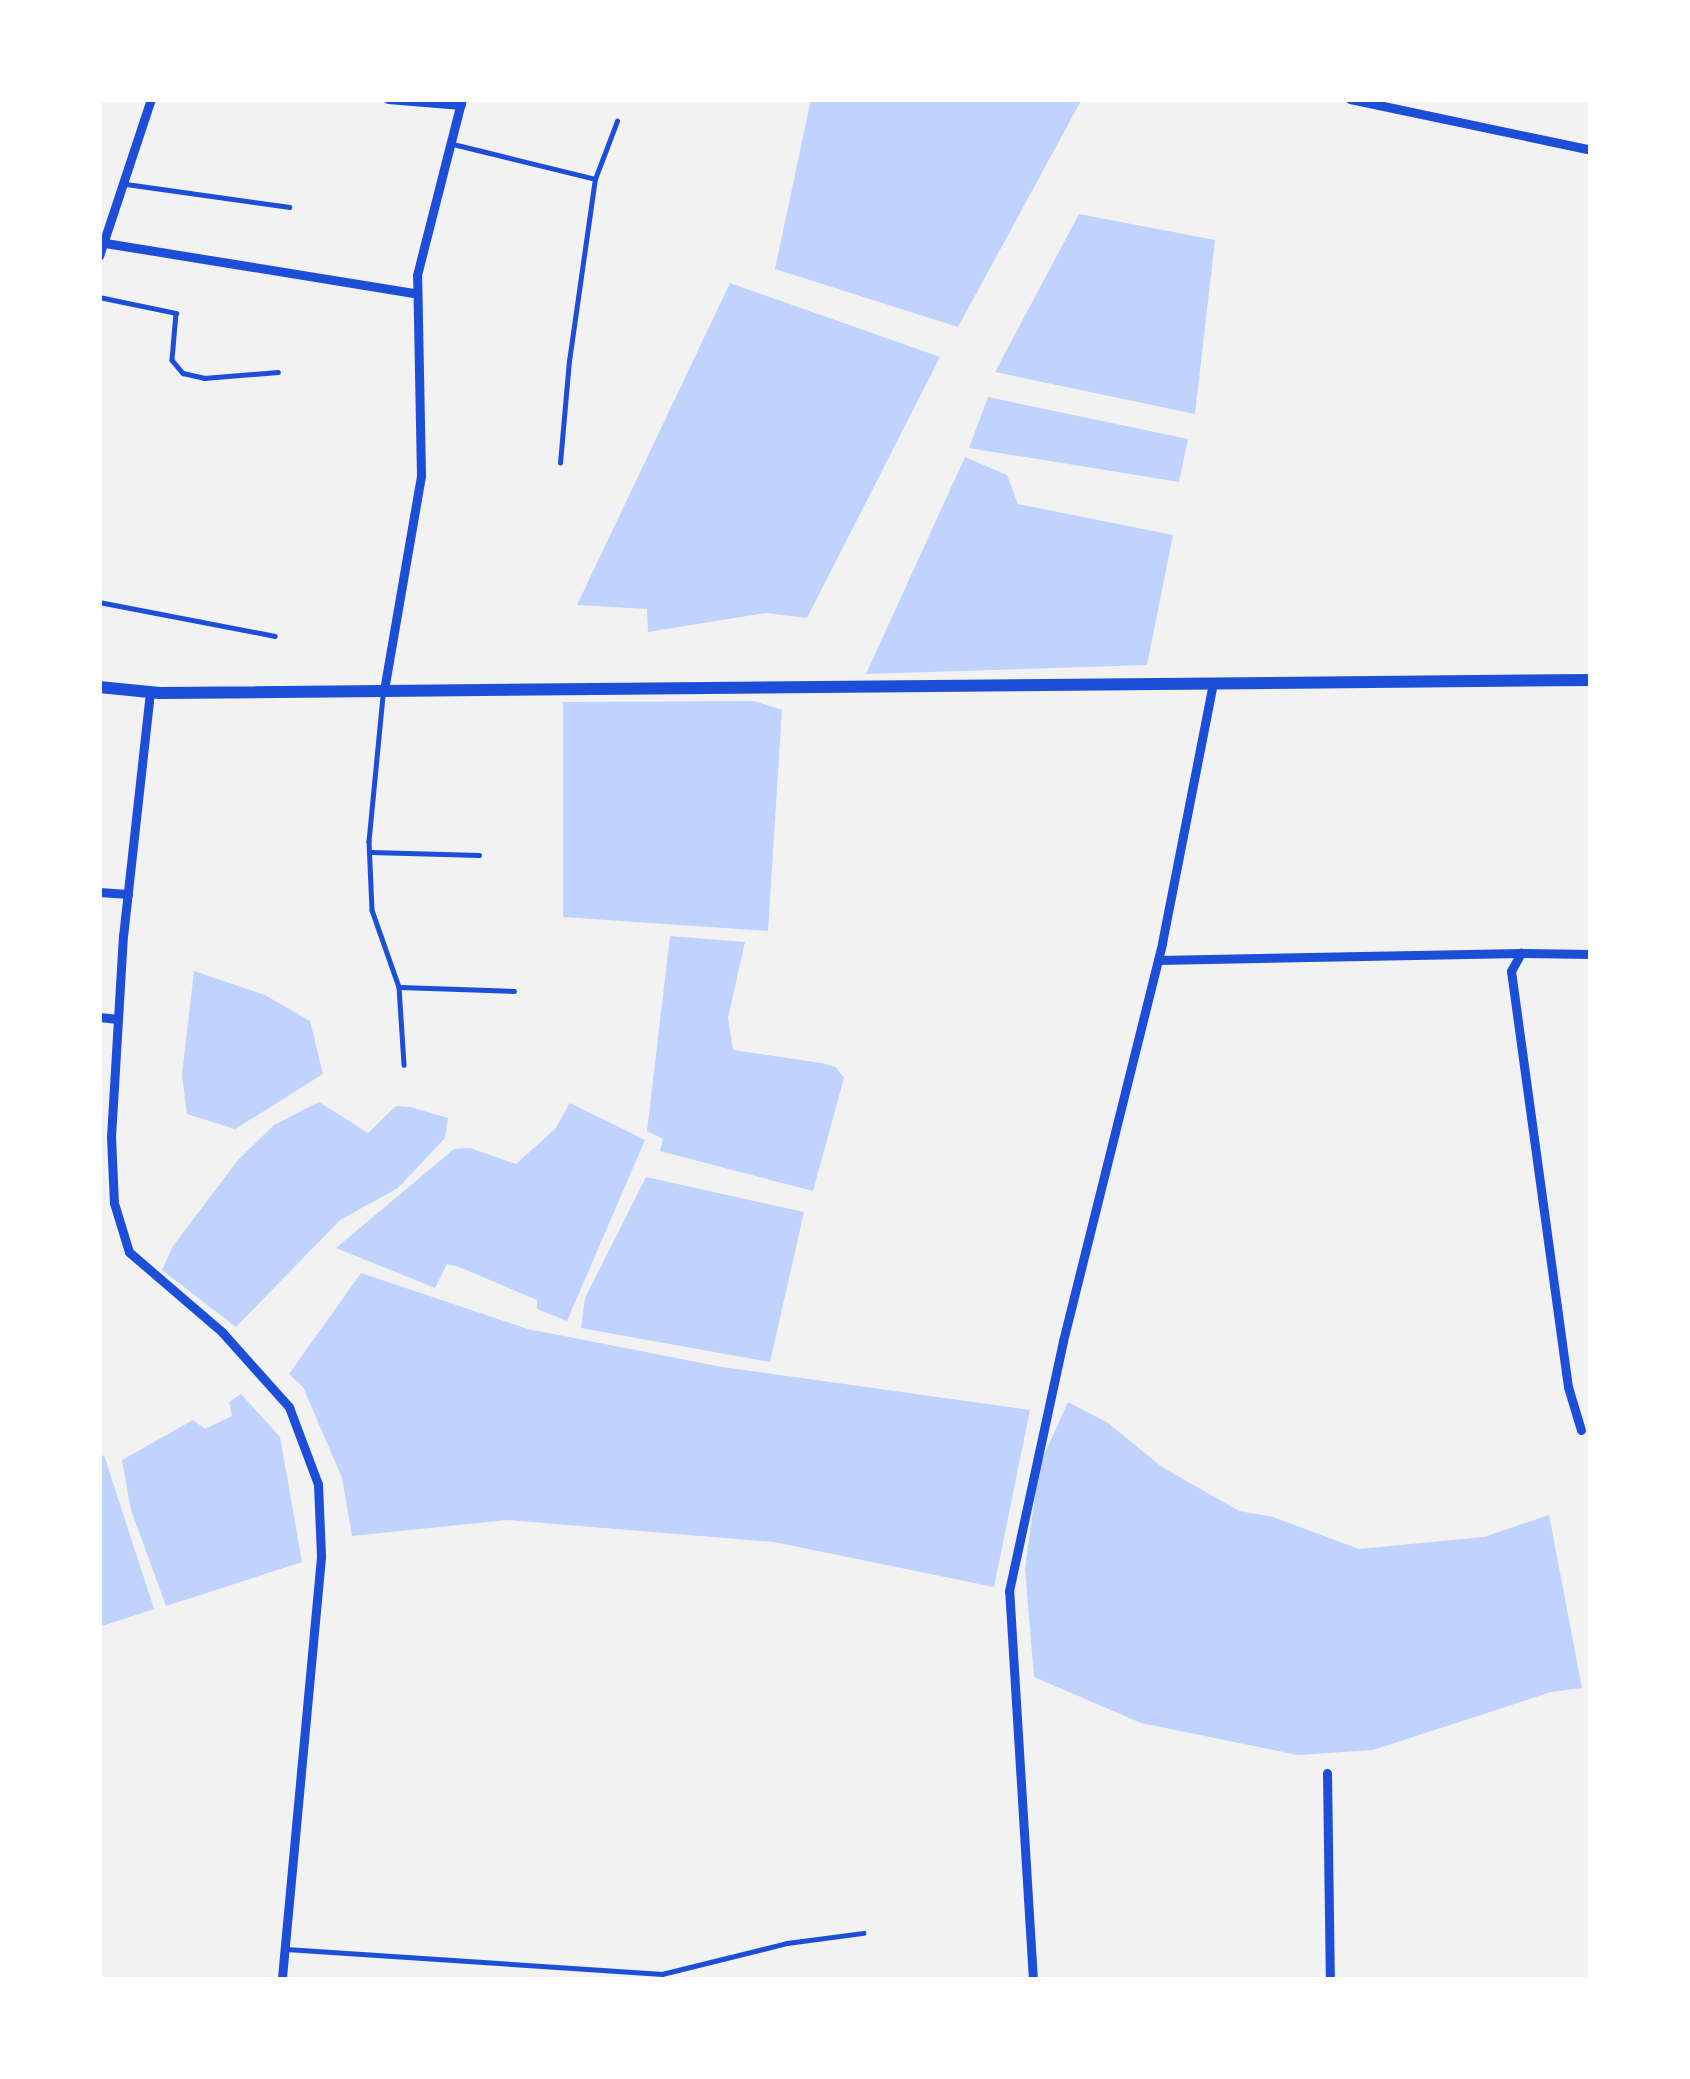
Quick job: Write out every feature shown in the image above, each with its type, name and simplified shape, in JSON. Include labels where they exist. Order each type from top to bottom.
[{"type":"street","points":[[99,256],[151,99]]},
{"type":"street","points":[[384,690],[421,476],[423,397],[415,292],[461,102],[388,99]]},
{"type":"street","points":[[1350,99],[1591,150]]},
{"type":"street","points":[[102,242],[415,292]]},
{"type":"street","points":[[99,687],[150,692],[1591,680]]},
{"type":"street","points":[[1034,1980],[1009,1591],[1063,1341],[1158,960],[1214,684]]},
{"type":"street","points":[[150,692],[128,894],[111,1137],[121,1242],[222,1332],[289,1406],[318,1484],[321,1556],[282,1980]]},
{"type":"street","points":[[99,892],[128,894]]},
{"type":"street","points":[[1522,953],[1511,971],[1568,1387],[1581,1430]]},
{"type":"street","points":[[1158,960],[1591,954]]},
{"type":"street","points":[[99,1017],[118,1019]]},
{"type":"street","points":[[1327,1773],[1330,1980]]},
{"type":"lane","points":[[560,463],[568,361],[595,179],[617,121]]},
{"type":"lane","points":[[453,143],[595,179]]},
{"type":"lane","points":[[120,183],[289,207]]},
{"type":"lane","points":[[99,297],[176,314],[172,360],[183,373],[203,378],[278,372]]},
{"type":"lane","points":[[99,602],[275,636]]},
{"type":"lane","points":[[384,690],[369,852],[372,910],[399,987],[404,1065]]},
{"type":"lane","points":[[369,852],[479,855]]},
{"type":"lane","points":[[399,987],[514,991]]},
{"type":"lane","points":[[285,1948],[662,1974],[787,1942],[863,1933]]},
{"type":"water","points":[[811,99],[1082,99],[958,327],[775,269]]},
{"type":"water","points":[[1079,214],[1215,240],[1195,414],[995,372]]},
{"type":"water","points":[[730,283],[940,357],[807,618],[766,613],[648,632],[647,609],[577,605]]},
{"type":"water","points":[[988,397],[1188,439],[1179,482],[969,448]]},
{"type":"water","points":[[965,457],[1007,475],[1018,504],[1173,535],[1147,665],[866,674]]},
{"type":"water","points":[[754,701],[782,710],[768,931],[563,917],[563,702]]},
{"type":"water","points":[[670,936],[745,942],[728,1018],[733,1050],[821,1063],[836,1067],[844,1078],[813,1191],[660,1151],[663,1139],[647,1131]]},
{"type":"water","points":[[194,971],[265,995],[310,1021],[323,1074],[235,1129],[187,1114],[182,1075]]},
{"type":"water","points":[[319,1102],[368,1133],[396,1106],[410,1107],[448,1118],[445,1138],[398,1188],[340,1220],[236,1327],[162,1270],[173,1246],[238,1160],[274,1125]]},
{"type":"water","points":[[570,1103],[645,1140],[567,1321],[537,1309],[537,1300],[459,1267],[447,1264],[435,1288],[336,1248],[454,1149],[470,1148],[516,1164],[555,1129]]},
{"type":"water","points":[[646,1177],[804,1212],[770,1362],[581,1328],[585,1298]]},
{"type":"water","points":[[361,1273],[528,1329],[722,1367],[1030,1410],[994,1587],[774,1542],[507,1520],[352,1536],[342,1478],[303,1387],[289,1374]]},
{"type":"water","points":[[241,1394],[280,1437],[302,1562],[166,1606],[131,1510],[122,1460],[193,1420],[205,1429],[232,1416],[229,1402]]},
{"type":"water","points":[[1068,1402],[1108,1423],[1162,1467],[1239,1511],[1273,1517],[1359,1549],[1484,1537],[1549,1515],[1582,1688],[1551,1692],[1373,1750],[1298,1755],[1141,1723],[1034,1677],[1025,1569],[1039,1466]]},
{"type":"water","points":[[104,1455],[154,1609],[99,1627],[99,1458]]}]
